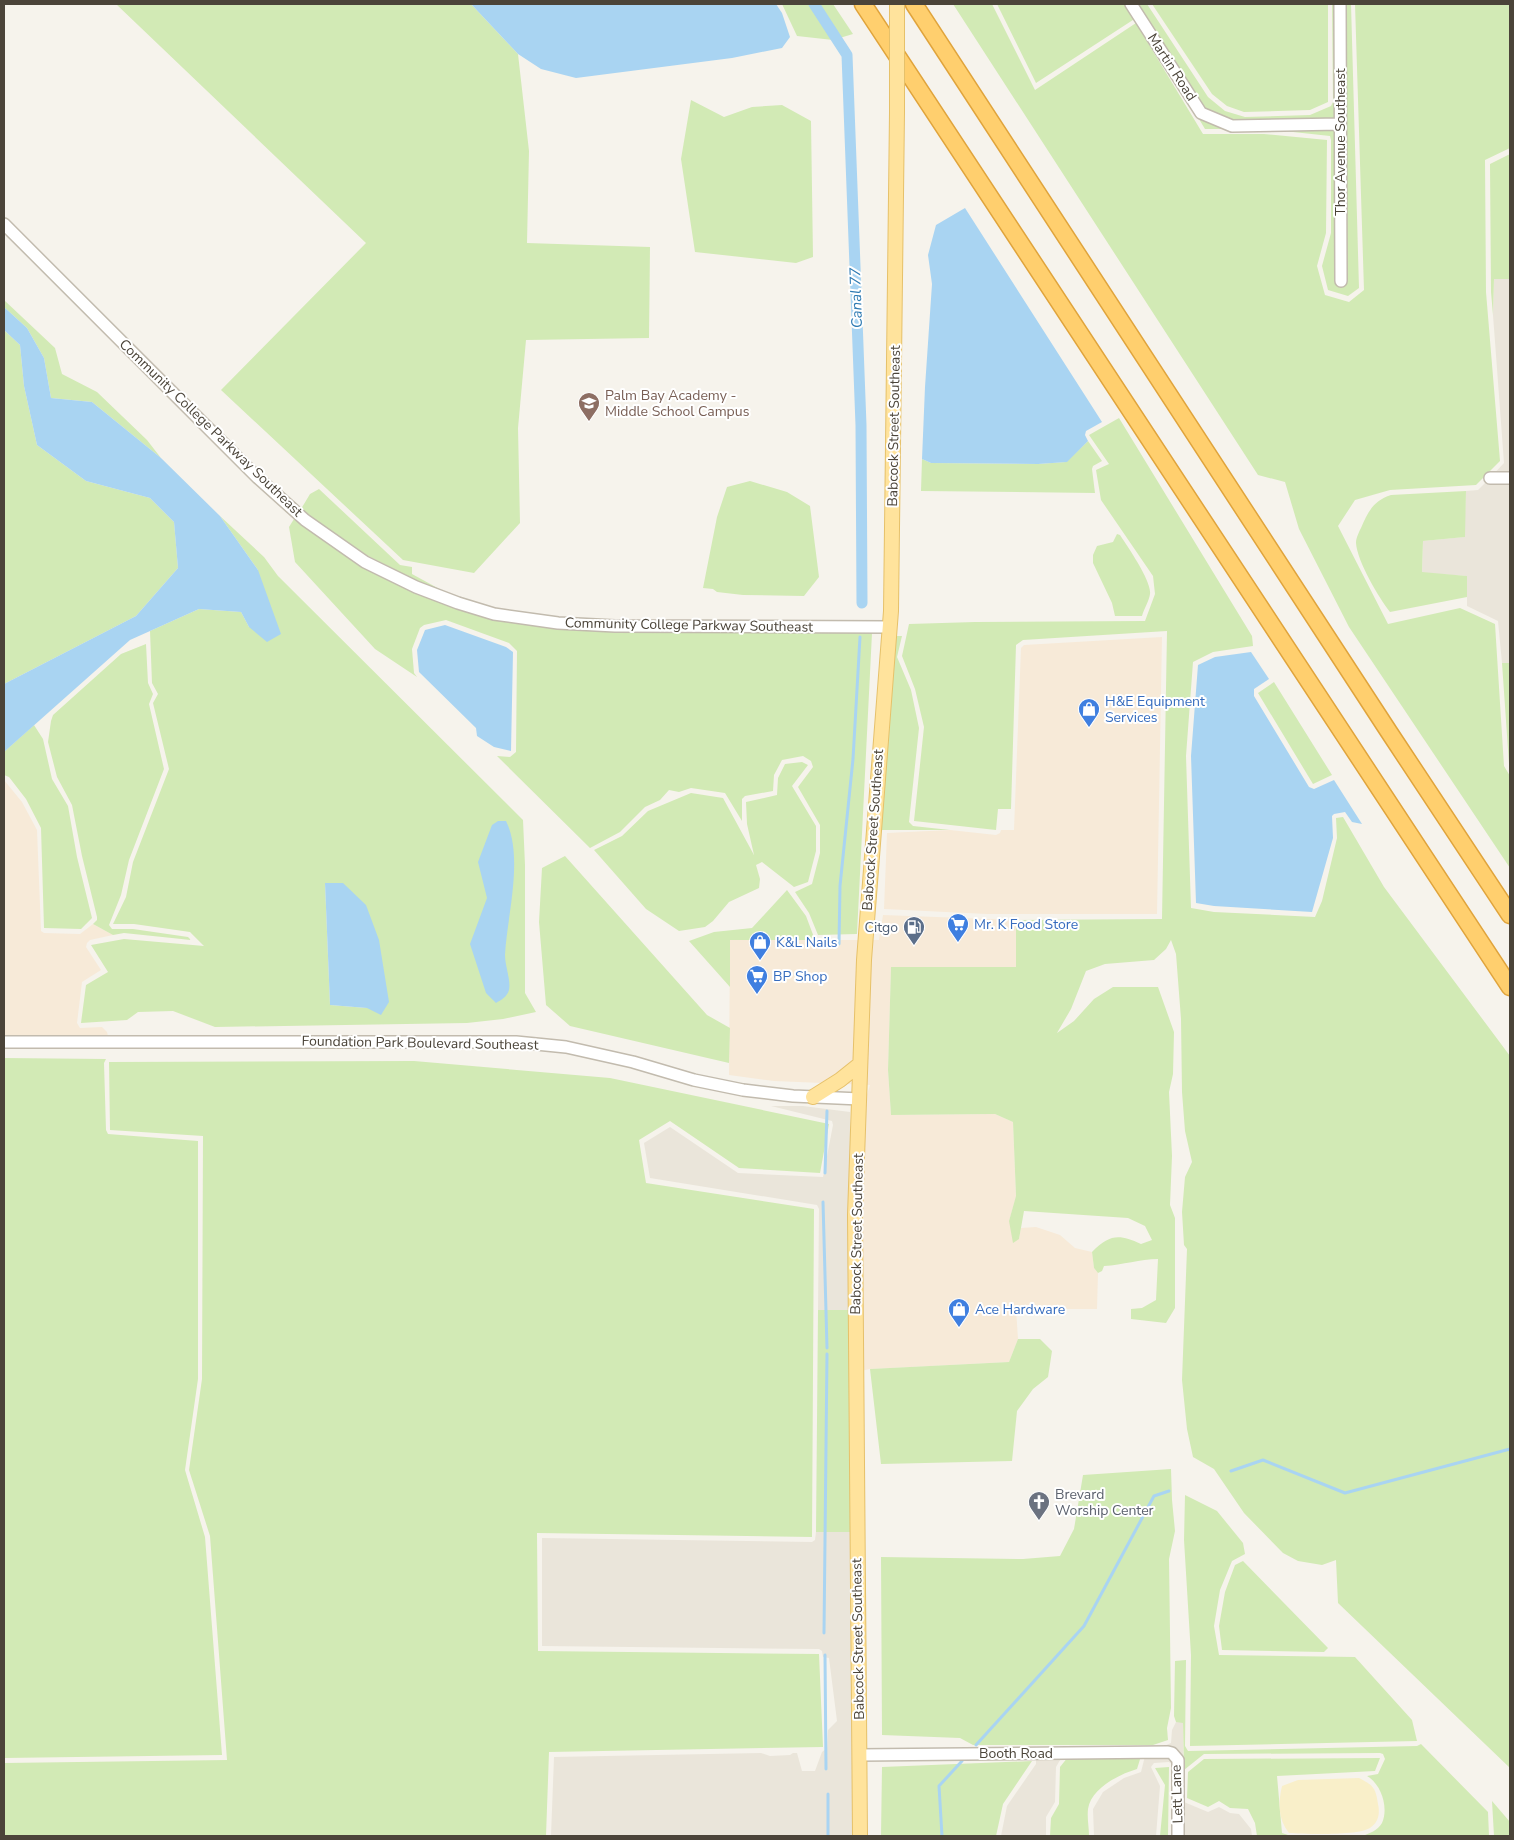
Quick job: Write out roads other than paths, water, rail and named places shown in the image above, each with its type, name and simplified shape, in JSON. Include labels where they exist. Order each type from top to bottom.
[{"type":"highway","points":[[863,4],[1510,987]]},
{"type":"highway","points":[[914,4],[1510,915]]},
{"type":"main road","name":"Babcock Street Southeast","points":[[860,1836],[855,1215],[863,976],[891,611],[897,4]]},
{"type":"main road","points":[[813,1097],[840,1080],[860,1064]]},
{"type":"street","name":"Martin Road","points":[[1131,4],[1201,113],[1232,126],[1340,124]]},
{"type":"street","name":"Thor Avenue Southeast","points":[[1340,4],[1341,281]]},
{"type":"street","name":"Community College Parkway Southeast","points":[[4,224],[258,478],[305,520],[365,562],[416,587],[494,614],[558,623],[615,626],[890,627]]},
{"type":"street","points":[[1490,478],[1510,478]]},
{"type":"street","name":"Foundation Park Boulevard Southeast","points":[[4,1042],[516,1042],[566,1047],[633,1062],[694,1080],[743,1090],[813,1097],[860,1099]]},
{"type":"street","name":"Booth Road","points":[[860,1755],[1172,1753]]},
{"type":"street","name":"Lett Lane","points":[[1172,1753],[1178,1760],[1178,1836]]},
{"type":"water","points":[[471,4],[776,4],[782,13],[790,37],[782,48],[732,58],[576,78],[541,69],[518,54]]},
{"type":"water","points":[[965,208],[1102,422],[1086,431],[1085,435],[1088,441],[1067,462],[1038,464],[931,463],[922,459],[932,284],[928,255],[936,225]]},
{"type":"water","points":[[4,307],[27,328],[44,358],[51,398],[92,402],[161,458],[220,516],[258,570],[281,634],[267,642],[249,627],[241,612],[199,609],[130,640],[4,752],[4,684],[136,616],[178,568],[174,522],[150,498],[86,481],[37,445],[24,386],[20,345],[4,330]]},
{"type":"water","points":[[445,625],[506,647],[513,652],[511,751],[494,747],[477,736],[476,728],[419,672],[417,650],[425,630]]},
{"type":"water","points":[[1251,652],[1269,679],[1254,689],[1254,696],[1309,787],[1314,789],[1334,780],[1362,824],[1352,822],[1345,812],[1332,816],[1333,838],[1312,912],[1214,906],[1196,903],[1191,756],[1198,665],[1215,657]]},
{"type":"water","points":[[498,821],[506,821],[511,835],[514,869],[505,955],[509,990],[496,1003],[486,993],[470,944],[487,898],[478,862],[492,825]]},
{"type":"water","points":[[325,883],[343,883],[366,905],[379,940],[389,1002],[381,1015],[367,1008],[330,1005]]},
{"type":"waterway","name":"Canal 77","points":[[814,4],[847,55],[861,425],[862,603]]},
{"type":"waterway","points":[[839,944],[840,886],[853,759],[860,637]]},
{"type":"waterway","points":[[825,1173],[827,1111]]},
{"type":"waterway","points":[[823,1202],[827,1348]]},
{"type":"waterway","points":[[824,1633],[827,1354]]},
{"type":"waterway","points":[[1231,1471],[1263,1460],[1345,1493],[1510,1449]]},
{"type":"waterway","points":[[976,1745],[1084,1626],[1154,1496],[1169,1491]]},
{"type":"waterway","points":[[825,1655],[826,1769]]},
{"type":"waterway","points":[[942,1836],[939,1786],[962,1761]]},
{"type":"waterway","points":[[828,1794],[828,1836]]},
{"type":"place","name":"Palm Bay Academy - Middle School Campus","points":[[589,422]]},
{"type":"place","name":"H&E Equipment Services","points":[[1089,728]]},
{"type":"place","name":"Mr. K Food Store","points":[[958,943]]},
{"type":"place","name":"Citgo","points":[[914,946]]},
{"type":"place","name":"K&L Nails","points":[[760,961]]},
{"type":"place","name":"BP Shop","points":[[757,995]]},
{"type":"place","name":"Ace Hardware","points":[[959,1328]]},
{"type":"place","name":"Brevard Worship Center","points":[[1039,1521]]}]
